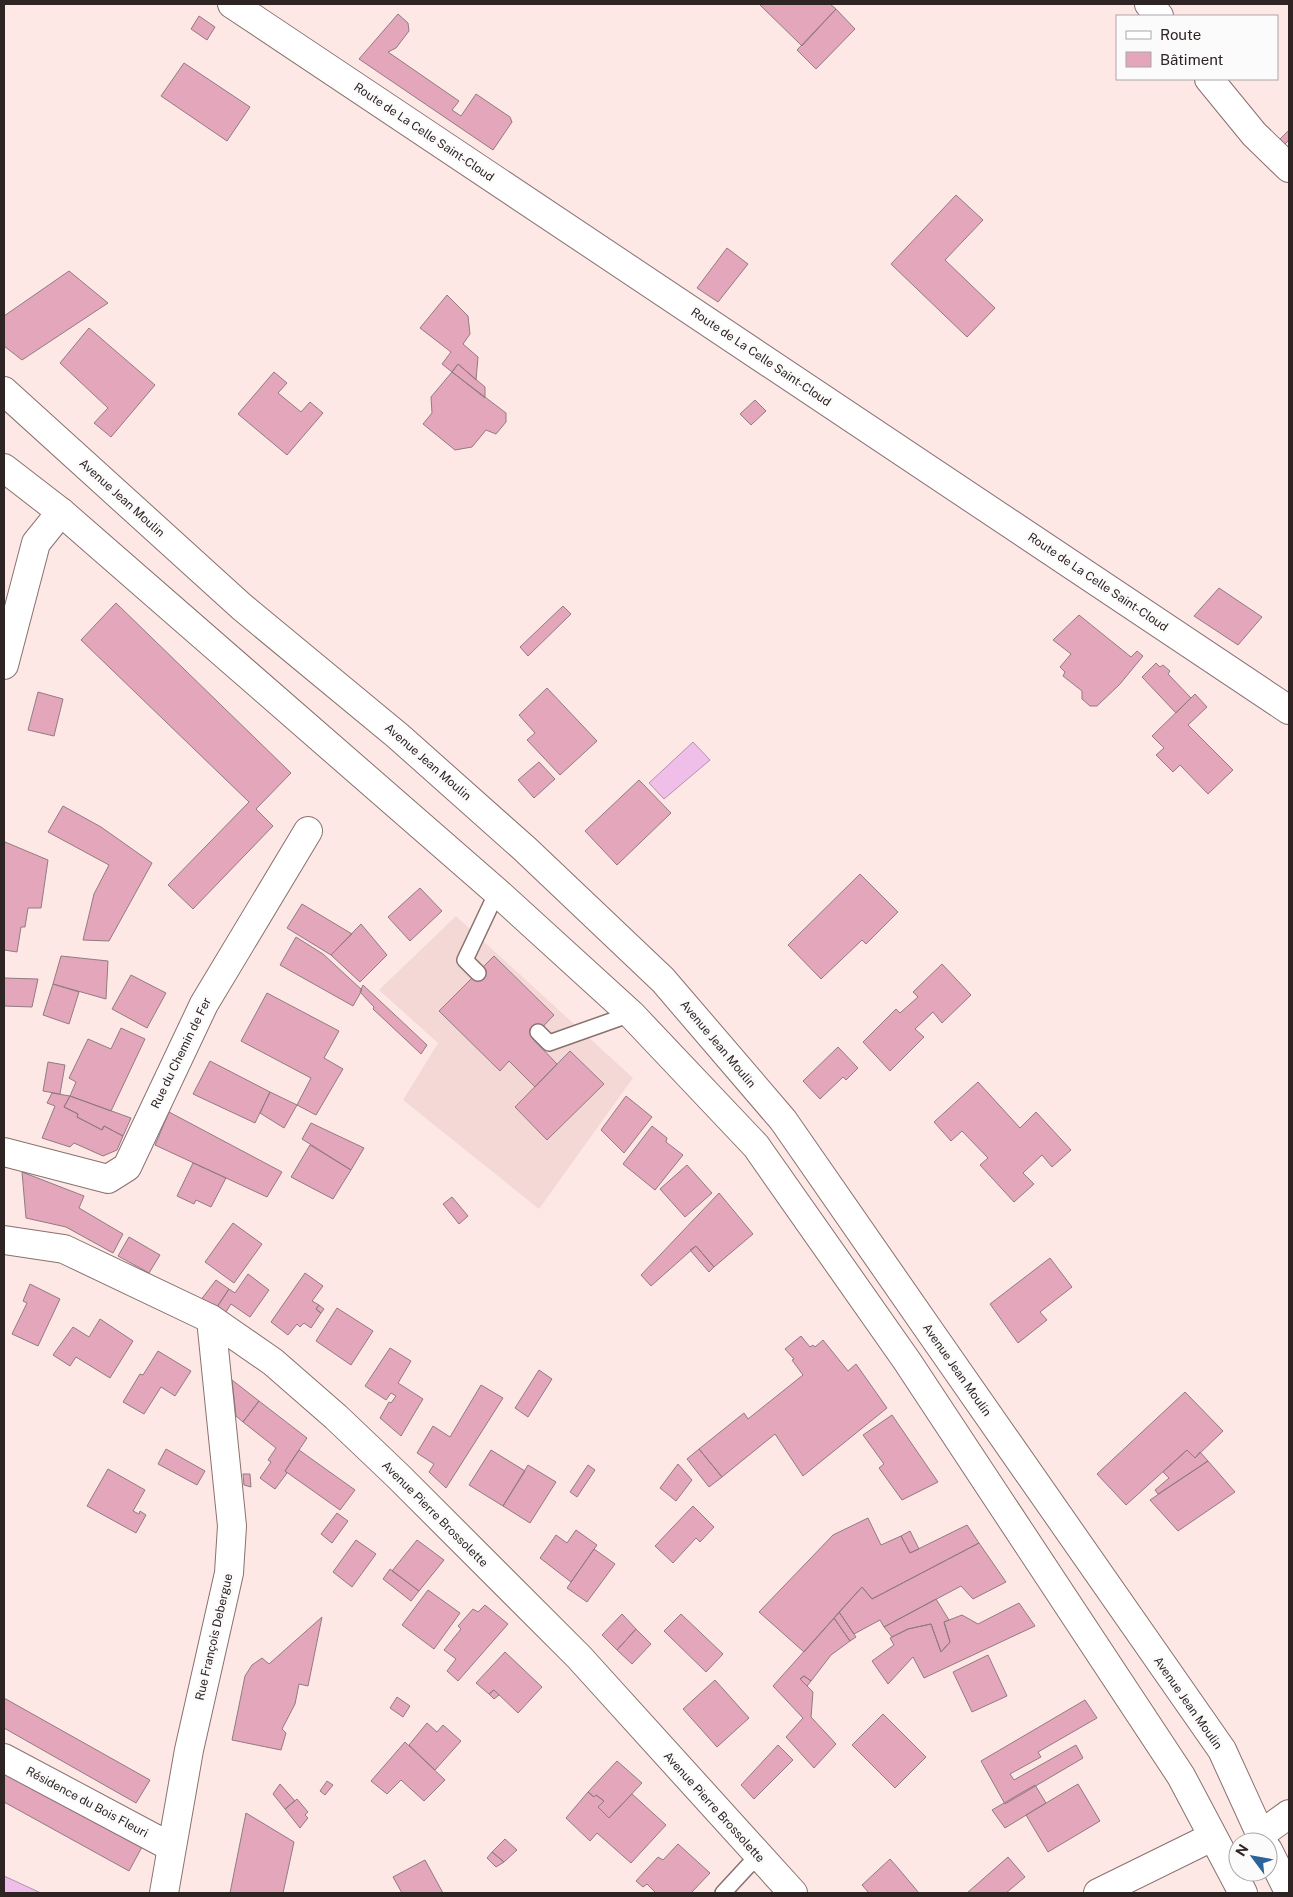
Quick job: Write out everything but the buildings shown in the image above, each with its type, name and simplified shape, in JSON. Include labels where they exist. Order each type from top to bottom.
[{"type":"street","name":"Route de La Celle Saint-Cloud","points":[[232,4],[1289,710]]},
{"type":"street","points":[[1149,4],[1158,15]]},
{"type":"street","points":[[1210,80],[1254,134],[1289,168]]},
{"type":"street","name":"Avenue Jean Moulin","points":[[4,391],[242,607],[398,736],[510,835],[663,980],[783,1120],[1222,1750],[1259,1832]]},
{"type":"street","points":[[4,468],[61,512],[497,892],[631,1014],[756,1146],[907,1361],[1176,1768],[1243,1893]]},
{"type":"street","points":[[4,665],[36,543],[61,512]]},
{"type":"street","name":"Rue du Chemin de Fer","points":[[4,1152],[108,1179],[127,1167],[204,1004],[308,831]]},
{"type":"street","name":"Avenue Pierre Brossolette","points":[[4,1240],[64,1249],[211,1319],[273,1362],[336,1417],[398,1476],[579,1657],[793,1893]]},
{"type":"street","name":"Rue François Debergue","points":[[164,1893],[191,1741],[229,1573],[232,1526],[211,1319]]},
{"type":"street","name":"Résidence du Bois Fleuri","points":[[4,1758],[171,1846]]},
{"type":"street","points":[[1273,1832],[1289,1814]]},
{"type":"street","points":[[1098,1893],[1212,1837]]},
{"type":"street","name":"Avenue Jean Moulin","points":[[1278,1870],[1289,1892]]},
{"type":"lane","points":[[478,973],[465,960],[497,892]]},
{"type":"lane","points":[[538,1032],[549,1043],[631,1014]]},
{"type":"lane","points":[[723,1893],[748,1866],[760,1857]]},
{"type":"shaded area","points":[[693,742],[710,760],[664,799],[649,783]]},
{"type":"shaded area","points":[[456,916],[633,1078],[539,1209],[403,1100],[438,1043],[379,990]]},
{"type":"shaded area","points":[[4,1876],[41,1893],[4,1893]]}]
